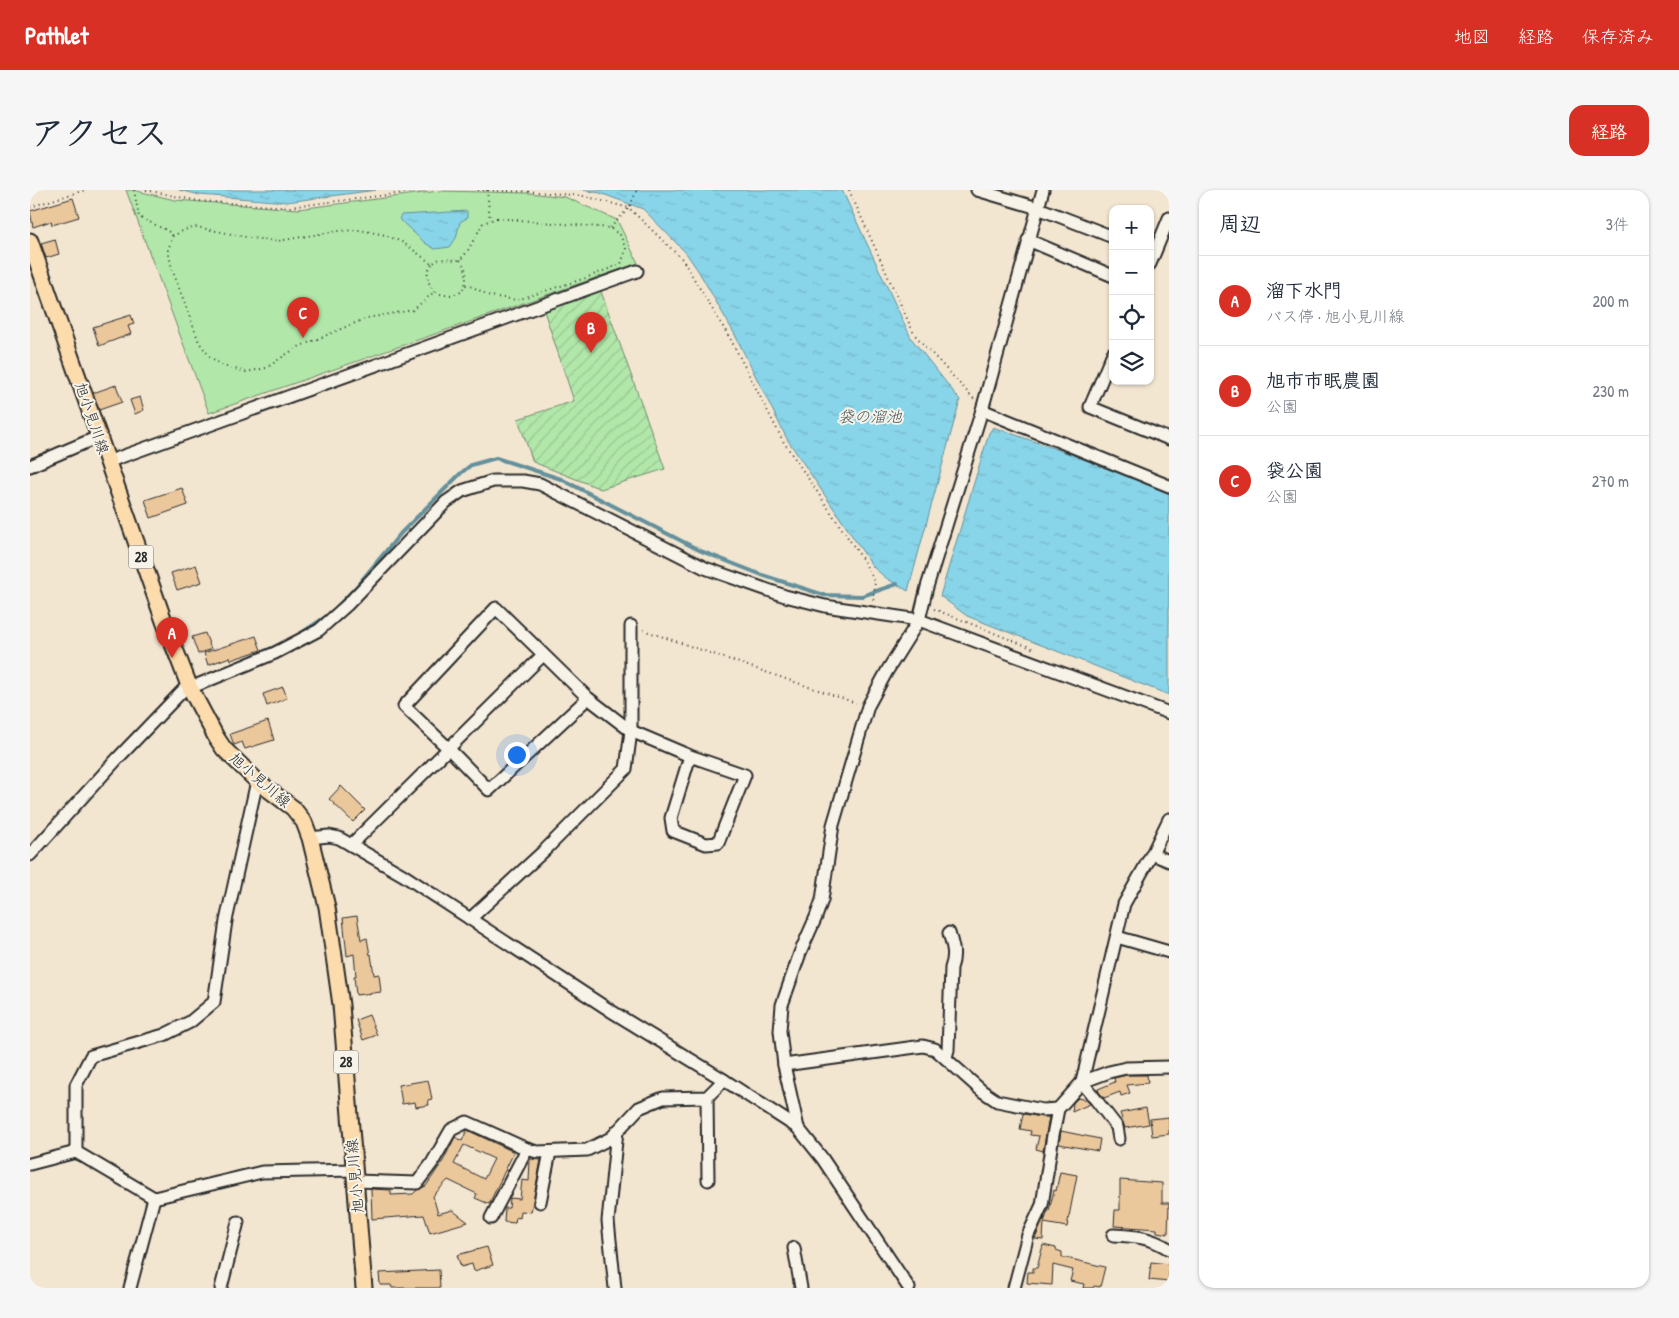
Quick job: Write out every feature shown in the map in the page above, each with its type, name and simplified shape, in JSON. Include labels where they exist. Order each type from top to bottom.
[{"type":"main road","name":"旭小見川線","points":[[30,241],[98,438],[164,621],[190,686],[224,749],[257,781],[293,808],[304,822],[310,838],[327,907],[342,1005],[364,1288]]},
{"type":"street","points":[[977,190],[1038,208],[1109,235]]},
{"type":"street","points":[[798,1128],[784,1066],[780,1031],[782,1005],[800,953],[822,900],[833,825],[868,706],[887,670],[919,620],[927,587],[982,410],[1043,190]]},
{"type":"street","points":[[1154,254],[1169,218]]},
{"type":"street","points":[[1028,240],[1109,274]]},
{"type":"street","points":[[107,462],[637,270]]},
{"type":"street","points":[[1109,362],[1090,407],[1169,440]]},
{"type":"street","points":[[982,410],[1169,486]]},
{"type":"street","points":[[30,466],[98,438]]},
{"type":"street","points":[[30,855],[118,758],[190,686],[275,653],[319,630],[341,612],[446,502],[462,491],[493,481],[523,481],[540,484],[705,568],[785,596],[825,606],[919,620],[1169,713]]},
{"type":"street","points":[[588,698],[489,790],[404,706],[496,608],[588,698],[631,731],[690,756],[745,775],[718,843],[706,844],[673,831],[671,818],[690,756]]},
{"type":"street","points":[[470,919],[545,850],[626,769],[631,731],[631,626]]},
{"type":"street","points":[[351,845],[544,655]]},
{"type":"street","points":[[76,1152],[76,1085],[91,1056],[164,1035],[190,1022],[214,1002],[226,921],[257,781]]},
{"type":"street","points":[[1082,1082],[1124,904],[1169,819]]},
{"type":"street","points":[[310,838],[329,836],[339,838],[403,875],[611,1011],[798,1128],[822,1158],[909,1288]]},
{"type":"street","points":[[1152,854],[1169,861]]},
{"type":"street","points":[[946,1057],[948,1050],[951,968],[954,959],[954,948],[949,933]]},
{"type":"street","points":[[1117,936],[1169,952]]},
{"type":"street","points":[[784,1066],[923,1046],[935,1049],[946,1057],[997,1101],[1043,1110],[1058,1109]]},
{"type":"street","points":[[1014,1288],[1028,1235],[1042,1204],[1052,1135],[1058,1109],[1082,1082],[1126,1068],[1169,1067]]},
{"type":"street","points":[[30,1164],[76,1152],[154,1198],[262,1172],[355,1176],[418,1183],[451,1130],[467,1122],[537,1152],[587,1150],[611,1138],[638,1108],[663,1098],[707,1097],[724,1080]]},
{"type":"street","points":[[1082,1082],[1117,1127],[1119,1139]]},
{"type":"street","points":[[707,1097],[708,1180]]},
{"type":"street","points":[[615,1288],[608,1221],[617,1131]]},
{"type":"street","points":[[490,1218],[527,1149]]},
{"type":"street","points":[[540,1202],[550,1152]]},
{"type":"street","points":[[130,1288],[154,1198]]},
{"type":"street","points":[[221,1288],[238,1222]]},
{"type":"street","points":[[1113,1235],[1142,1237],[1155,1241],[1169,1249]]},
{"type":"street","points":[[794,1248],[801,1288]]},
{"type":"path","points":[[30,207],[84,190]]},
{"type":"path","points":[[134,190],[139,217],[168,231],[173,236]]},
{"type":"path","points":[[146,190],[198,201],[289,207],[428,190]]},
{"type":"path","points":[[478,190],[584,196],[629,208],[682,259],[731,340],[783,441],[863,560],[875,582],[871,614]]},
{"type":"path","points":[[487,190],[490,220]]},
{"type":"path","points":[[610,228],[629,208],[637,190]]},
{"type":"path","points":[[849,190],[914,334],[975,400]]},
{"type":"path","points":[[460,260],[467,272],[465,285],[461,292],[443,296],[434,292],[427,279],[427,270],[432,264],[440,260],[460,260],[468,252],[483,223],[497,218],[610,228],[620,236],[626,249],[621,264],[517,300],[490,296],[465,285]]},
{"type":"path","points":[[432,264],[404,243],[385,235],[360,230],[337,231],[278,241],[251,238],[197,227],[184,230],[173,236],[168,250],[172,269],[199,342],[209,356],[223,366],[246,372],[266,368],[296,348],[367,318],[413,310],[434,292]]},
{"type":"path","points":[[931,607],[1035,650]]},
{"type":"path","points":[[631,626],[868,706]]},
{"type":"green space","points":[[126,190],[175,200],[298,209],[439,191],[529,193],[565,197],[617,220],[638,263],[209,413]]},
{"type":"green space","points":[[599,286],[665,469],[601,489],[533,462],[518,419],[574,401],[542,305]]},
{"type":"water","points":[[179,190],[376,190],[287,202],[200,195]]},
{"type":"water","name":"袋の溜池","points":[[583,190],[842,190],[911,338],[960,400],[908,591],[886,578],[873,567],[787,439],[734,333],[686,253],[643,209],[600,193]]},
{"type":"water","points":[[467,211],[467,218],[460,222],[456,238],[450,247],[435,249],[425,243],[399,219],[401,215]]},
{"type":"water","points":[[993,427],[1070,454],[1169,493],[1169,695],[967,616],[940,596],[989,433]]},
{"type":"building","points":[[73,198],[79,217],[52,225],[51,221],[33,227],[30,211]]},
{"type":"building","points":[[55,239],[59,254],[46,258],[41,243]]},
{"type":"building","points":[[131,315],[134,324],[128,326],[131,334],[99,346],[93,327]]},
{"type":"building","points":[[116,385],[122,402],[99,410],[93,393]]},
{"type":"building","points":[[140,397],[144,410],[135,414],[130,400]]},
{"type":"building","points":[[182,488],[188,505],[151,518],[145,500]]},
{"type":"building","points":[[196,565],[202,582],[177,590],[171,573]]},
{"type":"building","points":[[205,633],[211,649],[198,654],[192,637]]},
{"type":"building","points":[[256,636],[261,650],[231,660],[230,657],[208,665],[204,653]]},
{"type":"building","points":[[283,687],[287,698],[267,706],[263,694]]},
{"type":"building","points":[[268,721],[274,740],[245,749],[242,742],[234,745],[230,734]]},
{"type":"building","points":[[341,786],[365,810],[353,822],[329,799]]},
{"type":"building","points":[[357,916],[361,940],[367,938],[374,975],[379,974],[381,992],[356,995],[354,954],[347,956],[343,918]]},
{"type":"building","points":[[369,1015],[377,1035],[363,1040],[356,1020]]},
{"type":"building","points":[[1127,1075],[1147,1075],[1148,1083],[1127,1085],[1130,1093],[1121,1096],[1120,1092],[1104,1098],[1099,1092],[1098,1089],[1115,1082],[1114,1078]]},
{"type":"building","points":[[428,1080],[432,1099],[428,1100],[429,1105],[416,1107],[415,1102],[402,1104],[399,1085]]},
{"type":"building","points":[[1078,1098],[1086,1100],[1090,1104],[1072,1112],[1073,1103]]},
{"type":"building","points":[[1146,1108],[1149,1124],[1125,1128],[1120,1113]]},
{"type":"building","points":[[1023,1114],[1049,1117],[1043,1151],[1036,1149],[1039,1136],[1030,1135],[1031,1131],[1020,1129]]},
{"type":"building","points":[[1169,1117],[1169,1134],[1152,1136],[1150,1119]]},
{"type":"building","points":[[467,1130],[514,1152],[489,1204],[475,1198],[477,1194],[448,1180],[433,1196],[438,1214],[452,1210],[468,1222],[430,1233],[424,1215],[372,1219],[371,1189],[391,1190],[391,1195],[413,1194],[426,1186],[443,1161],[455,1137],[462,1141]],"holes":[[[464,1145],[494,1159],[484,1179],[454,1164]]]},
{"type":"building","points":[[1061,1131],[1100,1139],[1098,1151],[1059,1144]]},
{"type":"building","points":[[530,1159],[541,1160],[531,1212],[521,1211],[520,1218],[516,1217],[515,1223],[504,1222],[505,1208],[509,1208],[510,1198],[520,1199],[522,1180],[529,1181]]},
{"type":"building","points":[[1060,1172],[1077,1175],[1067,1227],[1044,1223],[1043,1240],[1035,1239],[1049,1211]]},
{"type":"building","points":[[1120,1180],[1162,1183],[1162,1203],[1169,1203],[1168,1234],[1157,1232],[1157,1229],[1114,1226],[1115,1210],[1120,1210]]},
{"type":"building","points":[[1043,1245],[1056,1248],[1056,1250],[1062,1252],[1062,1257],[1105,1267],[1100,1287],[1083,1288],[1084,1284],[1070,1281],[1073,1270],[1053,1265],[1052,1285],[1027,1283],[1028,1272],[1033,1272],[1033,1268],[1037,1268]]},
{"type":"building","points":[[487,1247],[493,1265],[474,1271],[472,1264],[461,1267],[457,1255]]},
{"type":"building","points":[[1151,1262],[1169,1264],[1169,1282],[1149,1280]]},
{"type":"building","points":[[439,1270],[440,1288],[392,1288],[391,1285],[380,1285],[379,1273]]},
{"type":"waterway","points":[[337,607],[401,533],[461,473],[471,465],[496,458],[561,479],[701,551],[762,575],[824,595],[862,596],[897,584]]},
{"type":"waterway","points":[[303,632],[324,618]]},
{"type":"waterway","points":[[246,659],[281,644]]},
{"type":"place","name":"袋公園","points":[[303,338]]},
{"type":"place","name":"旭市市眠農園","points":[[591,353]]},
{"type":"place","name":"溜下水門","points":[[172,658]]}]
